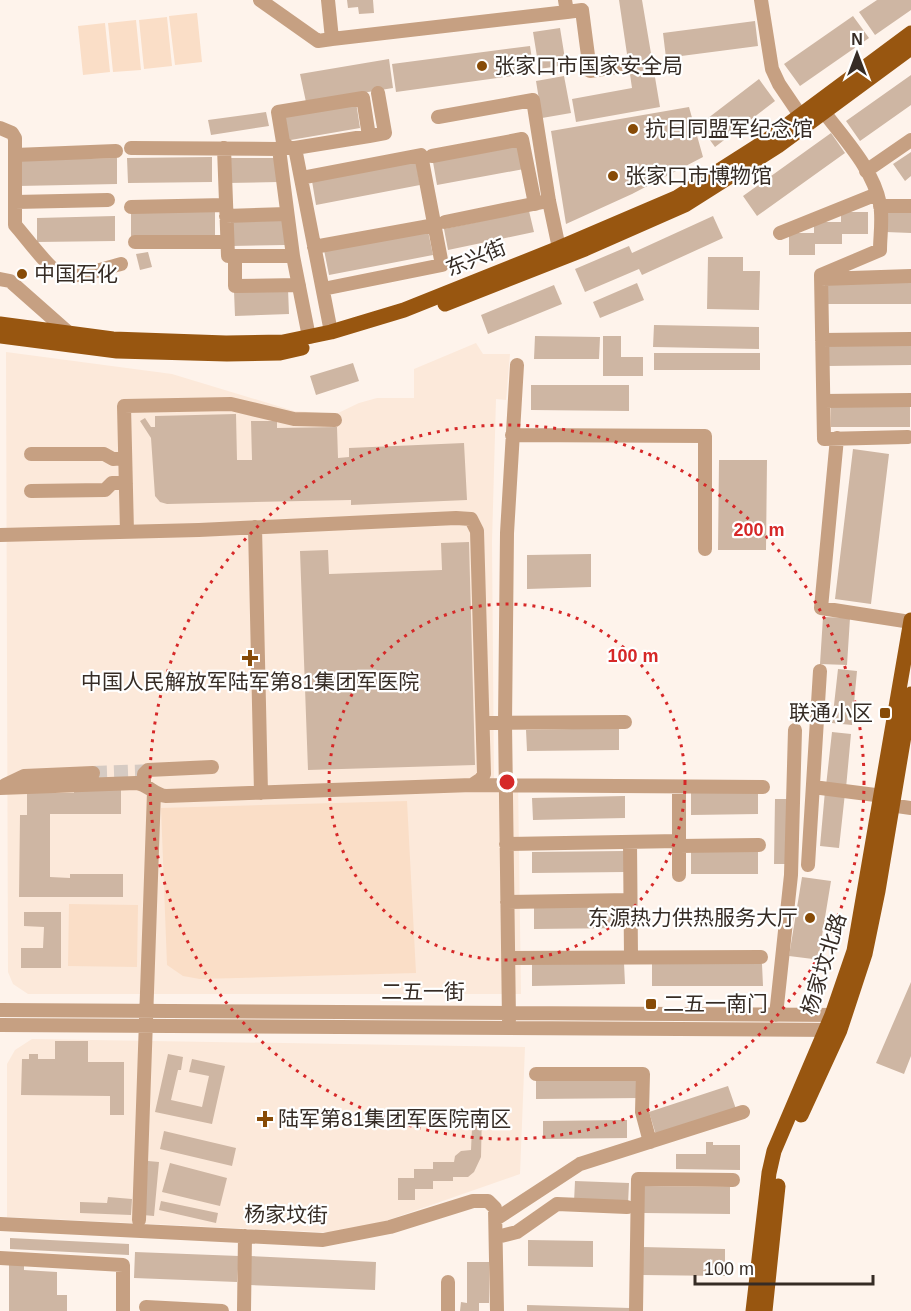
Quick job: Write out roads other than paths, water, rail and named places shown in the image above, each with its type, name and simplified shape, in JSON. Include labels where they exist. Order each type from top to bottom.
[{"type":"main road","name":"东兴街","points":[[0,324],[117,351],[227,354],[280,352],[329,343],[407,319],[585,249],[685,205],[778,146],[804,119],[911,33]]},
{"type":"main road","name":"东兴街","points":[[0,336],[226,343],[283,342],[331,332],[404,310],[676,198],[767,140],[804,119],[824,112],[911,48]]},
{"type":"main road","name":"杨家坟北路","points":[[899,767],[911,626]]},
{"type":"main road","name":"杨家坟北路","points":[[765,1311],[779,1175],[784,1154],[839,1015],[887,801],[899,767],[911,694]]},
{"type":"main road","name":"杨家坟北路","points":[[753,1311],[769,1173],[774,1151],[833,1030]]},
{"type":"street","points":[[260,0],[318,40],[566,6],[582,10],[590,71],[623,66]]},
{"type":"street","points":[[328,0],[332,39]]},
{"type":"street","points":[[761,0],[772,69],[778,84],[804,119]]},
{"type":"street","points":[[369,135],[363,98],[278,112],[283,142],[289,148],[385,133],[378,93]]},
{"type":"street","points":[[438,117],[533,100],[559,248]]},
{"type":"street","points":[[824,112],[866,171],[879,200],[880,250],[821,275],[824,439],[908,437]]},
{"type":"street","points":[[0,128],[12,133],[15,138],[15,225],[59,274],[73,275],[121,264]]},
{"type":"street","points":[[432,156],[522,140],[535,204]]},
{"type":"street","points":[[866,171],[911,140]]},
{"type":"street","points":[[131,148],[279,149],[293,256],[309,337]]},
{"type":"street","points":[[224,148],[228,256],[293,256]]},
{"type":"street","points":[[295,148],[331,332]]},
{"type":"street","points":[[15,154],[116,151]]},
{"type":"street","points":[[301,178],[421,155],[440,223],[442,265],[323,289]]},
{"type":"street","points":[[15,202],[108,200]]},
{"type":"street","points":[[780,233],[879,200],[911,206]]},
{"type":"street","points":[[314,247],[549,201]]},
{"type":"street","points":[[131,207],[287,214]]},
{"type":"street","points":[[135,242],[227,242]]},
{"type":"street","points":[[235,256],[235,286],[299,285]]},
{"type":"street","points":[[821,279],[911,276]]},
{"type":"street","points":[[0,279],[10,281],[70,339]]},
{"type":"street","points":[[822,340],[911,339]]},
{"type":"street","points":[[509,1028],[504,785],[507,532],[517,365]]},
{"type":"street","points":[[824,401],[911,400]]},
{"type":"street","points":[[127,532],[124,406],[231,405],[294,419],[335,420]]},
{"type":"street","points":[[512,435],[705,436],[705,549]]},
{"type":"street","points":[[837,438],[821,608],[911,626]]},
{"type":"street","points":[[30,454],[104,454],[113,459],[125,458]]},
{"type":"street","points":[[31,491],[105,490],[112,483],[126,483]]},
{"type":"street","points":[[0,535],[471,519],[477,531],[484,774],[482,779],[472,785]]},
{"type":"street","points":[[255,527],[261,793]]},
{"type":"street","points":[[808,865],[820,671]]},
{"type":"street","points":[[483,723],[625,722]]},
{"type":"street","points":[[776,1015],[791,875],[795,730]]},
{"type":"street","points":[[138,1220],[147,1026],[149,788],[144,774],[148,770],[212,767]]},
{"type":"street","points":[[0,788],[24,776],[93,773]]},
{"type":"street","points":[[0,788],[149,788],[159,795],[166,796],[472,785],[763,788]]},
{"type":"street","points":[[679,787],[679,876]]},
{"type":"street","points":[[813,787],[887,801],[911,808]]},
{"type":"street","points":[[506,844],[630,842],[759,844]]},
{"type":"street","points":[[630,842],[631,957]]},
{"type":"street","points":[[507,902],[630,900]]},
{"type":"street","points":[[508,958],[761,957]]},
{"type":"street","name":"二五一街","points":[[0,1010],[839,1015]]},
{"type":"street","name":"二五一街","points":[[0,1025],[833,1030]]},
{"type":"street","points":[[536,1074],[643,1074],[642,1112],[650,1142]]},
{"type":"street","points":[[496,1311],[496,1219],[580,1164],[743,1112]]},
{"type":"street","points":[[636,1311],[638,1179],[733,1180]]},
{"type":"street","name":"杨家坟街","points":[[0,1224],[323,1240],[390,1227],[482,1200],[492,1203],[496,1219]]},
{"type":"street","points":[[496,1237],[517,1232],[557,1204],[627,1207]]},
{"type":"street","points":[[244,1311],[245,1236]]},
{"type":"street","points":[[0,1258],[123,1265],[123,1311]]},
{"type":"street","points":[[448,1282],[448,1311]]},
{"type":"street","points":[[147,1307],[222,1311]]},
{"type":"tunnel","points":[[93,773],[154,771]]},
{"type":"place","name":"张家口市国家安全局","points":[[482,66]]},
{"type":"place","name":"抗日同盟军纪念馆","points":[[633,129]]},
{"type":"place","name":"张家口市博物馆","points":[[613,176]]},
{"type":"place","name":"中国石化","points":[[22,274]]},
{"type":"place","name":"中国人民解放军陆军第81集团军医院","points":[[250,658]]},
{"type":"place","name":"联通小区","points":[[885,713]]},
{"type":"place","name":"东源热力供热服务大厅","points":[[810,918]]},
{"type":"place","name":"二五一南门","points":[[651,1004]]},
{"type":"place","name":"陆军第81集团军医院南区","points":[[265,1119]]}]
